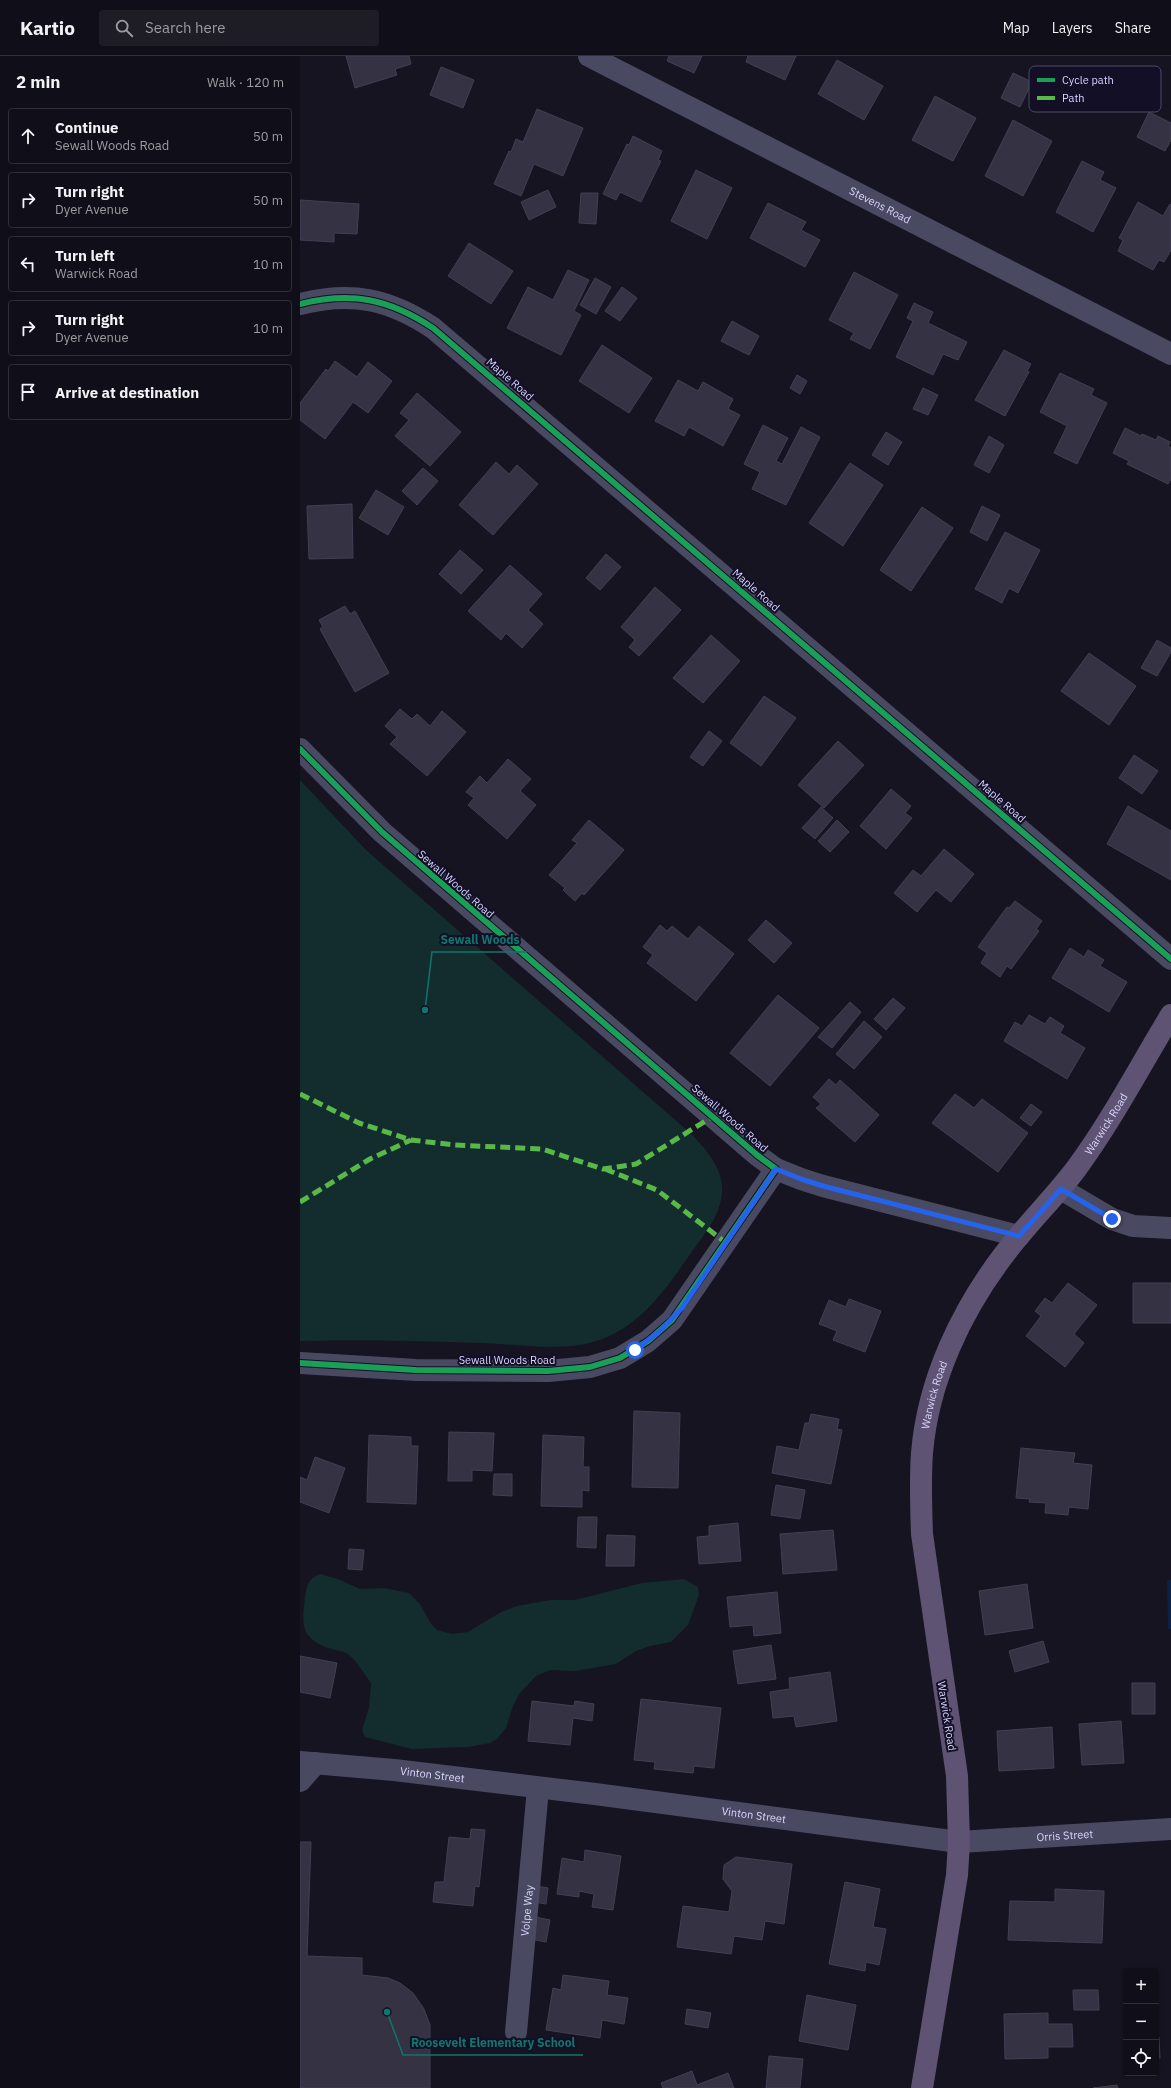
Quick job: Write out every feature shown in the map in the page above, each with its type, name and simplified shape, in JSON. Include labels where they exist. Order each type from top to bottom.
[{"type":"main road","name":"Warwick Road","points":[[960,1842],[957,1776],[922,1534],[922,1452],[931,1404],[954,1337],[978,1292],[1019,1236],[1061,1189],[1109,1120],[1171,1015]]},
{"type":"main road","points":[[922,2088],[957,1875],[960,1842]]},
{"type":"street","name":"Stevens Road","points":[[589,56],[1171,354]]},
{"type":"street","name":"Maple Road","points":[[300,304],[319,300],[359,298],[398,308],[433,328],[456,346],[1171,959]]},
{"type":"street","name":"Sewall Woods Road","points":[[300,749],[382,832],[757,1155],[776,1169],[678,1312],[648,1341],[620,1358],[590,1367],[548,1371],[416,1370],[300,1363]]},
{"type":"street","points":[[776,1169],[823,1186],[1019,1236]]},
{"type":"street","points":[[1061,1189],[1112,1219],[1132,1226],[1171,1228]]},
{"type":"street","points":[[300,1781],[308,1762]]},
{"type":"street","name":"Vinton Street","points":[[308,1762],[394,1770],[960,1842]]},
{"type":"street","name":"Volpe Way","points":[[516,2032],[538,1788]]},
{"type":"street","name":"Orris Street","points":[[960,1842],[1171,1830]]},
{"type":"green space","points":[[300,780],[366,850],[689,1132],[701,1144],[717,1168],[721,1180],[722,1192],[720,1206],[714,1220],[677,1273],[658,1297],[636,1319],[619,1331],[608,1337],[590,1343],[555,1347],[414,1341],[300,1341]]},
{"type":"green space","points":[[320,1574],[338,1579],[360,1589],[384,1588],[409,1593],[420,1604],[431,1624],[437,1630],[452,1634],[468,1632],[501,1612],[517,1606],[550,1600],[575,1600],[642,1583],[684,1579],[698,1587],[699,1595],[688,1625],[671,1642],[650,1646],[636,1651],[616,1664],[575,1671],[550,1670],[536,1676],[520,1693],[513,1706],[506,1728],[497,1739],[490,1743],[468,1747],[412,1749],[365,1737],[362,1730],[369,1708],[371,1683],[351,1656],[319,1644],[312,1640],[308,1635],[305,1629],[303,1615],[307,1586],[313,1578]]},
{"type":"water","points":[[1167,1580],[1171,1580],[1171,1629],[1168,1629]]},
{"type":"building","points":[[346,56],[409,56],[411,64],[395,69],[397,75],[355,88]]},
{"type":"building","points":[[669,56],[702,56],[694,73],[667,61]]},
{"type":"building","points":[[748,56],[796,56],[785,80],[746,62]]},
{"type":"building","points":[[837,60],[883,86],[864,120],[818,94]]},
{"type":"building","points":[[441,67],[474,80],[463,108],[430,95]]},
{"type":"building","points":[[1013,73],[1029,81],[1029,88],[1020,107],[1001,98]]},
{"type":"building","points":[[935,96],[976,118],[953,161],[912,140]]},
{"type":"building","points":[[537,109],[583,128],[563,176],[534,164],[521,196],[494,184],[509,151],[511,152],[516,139],[523,142]]},
{"type":"building","points":[[1149,112],[1171,123],[1171,140],[1165,151],[1137,137]]},
{"type":"building","points":[[1013,120],[1052,141],[1023,196],[985,176]]},
{"type":"building","points":[[633,136],[662,151],[658,160],[661,161],[641,202],[620,192],[616,200],[603,194],[627,144],[629,145]]},
{"type":"building","points":[[1082,161],[1104,172],[1100,180],[1116,188],[1093,232],[1056,212]]},
{"type":"building","points":[[696,170],[732,188],[707,239],[671,221]]},
{"type":"building","points":[[548,190],[556,207],[529,220],[521,202]]},
{"type":"building","points":[[581,193],[598,193],[596,224],[579,223]]},
{"type":"building","points":[[300,200],[359,204],[357,234],[334,233],[334,242],[300,240]]},
{"type":"building","points":[[1138,202],[1163,216],[1170,204],[1171,205],[1171,250],[1164,262],[1159,260],[1153,270],[1118,251],[1123,240],[1119,238]]},
{"type":"building","points":[[768,203],[806,222],[801,230],[820,240],[805,267],[750,238]]},
{"type":"building","points":[[469,243],[513,271],[491,304],[448,276]]},
{"type":"building","points":[[568,270],[589,280],[574,311],[581,315],[561,355],[507,328],[528,287],[553,300]]},
{"type":"building","points":[[854,272],[898,295],[870,349],[850,339],[854,333],[829,320]]},
{"type":"building","points":[[595,278],[611,287],[596,314],[580,305]]},
{"type":"building","points":[[622,287],[637,298],[620,321],[605,311]]},
{"type":"building","points":[[914,303],[933,312],[928,323],[967,342],[958,360],[943,354],[933,375],[896,357],[913,321],[907,318]]},
{"type":"building","points":[[732,321],[759,336],[749,355],[721,341]]},
{"type":"building","points":[[602,345],[652,378],[629,413],[579,381]]},
{"type":"building","points":[[1004,350],[1031,364],[1027,371],[1029,372],[1005,416],[975,400]]},
{"type":"building","points":[[335,361],[357,377],[368,362],[392,381],[368,413],[353,402],[325,439],[300,420],[300,403],[326,369],[328,371]]},
{"type":"building","points":[[1060,373],[1094,389],[1091,395],[1107,403],[1077,464],[1054,453],[1067,426],[1040,412]]},
{"type":"building","points":[[797,375],[807,381],[800,394],[790,388]]},
{"type":"building","points":[[678,380],[698,391],[703,382],[733,399],[728,409],[740,415],[723,446],[689,427],[684,436],[655,421]]},
{"type":"building","points":[[923,388],[938,395],[928,415],[913,409]]},
{"type":"building","points":[[417,393],[461,432],[430,466],[395,436],[409,420],[400,413]]},
{"type":"building","points":[[763,425],[788,438],[776,461],[782,464],[801,427],[820,437],[786,505],[752,489],[760,472],[744,464]]},
{"type":"building","points":[[1125,428],[1141,436],[1142,434],[1156,440],[1158,436],[1170,442],[1168,446],[1171,448],[1171,479],[1168,484],[1127,464],[1129,461],[1113,453]]},
{"type":"building","points":[[886,432],[902,442],[888,465],[872,455]]},
{"type":"building","points":[[989,436],[1004,445],[989,473],[974,465]]},
{"type":"building","points":[[496,462],[509,474],[517,465],[538,484],[493,535],[459,505]]},
{"type":"building","points":[[850,463],[883,485],[843,546],[809,523]]},
{"type":"building","points":[[423,468],[438,481],[417,505],[402,491]]},
{"type":"building","points":[[376,490],[404,507],[388,535],[359,518]]},
{"type":"building","points":[[352,504],[353,558],[309,559],[307,506]]},
{"type":"building","points":[[982,506],[1000,515],[987,541],[970,532]]},
{"type":"building","points":[[922,507],[953,528],[911,591],[880,570]]},
{"type":"building","points":[[1005,532],[1040,550],[1018,593],[1009,588],[1002,603],[975,589]]},
{"type":"building","points":[[460,550],[483,570],[461,594],[439,574]]},
{"type":"building","points":[[606,554],[621,567],[600,590],[586,578]]},
{"type":"building","points":[[510,565],[542,594],[528,610],[543,624],[522,648],[506,633],[501,640],[468,611]]},
{"type":"building","points":[[655,587],[681,610],[639,656],[629,647],[635,640],[621,627]]},
{"type":"building","points":[[345,606],[350,614],[355,611],[389,673],[355,692],[320,629],[323,627],[319,620]]},
{"type":"building","points":[[711,635],[740,661],[703,703],[673,678]]},
{"type":"building","points":[[1157,640],[1171,648],[1171,652],[1157,676],[1141,668]]},
{"type":"building","points":[[1089,653],[1136,686],[1109,725],[1061,691]]},
{"type":"building","points":[[764,696],[796,718],[761,766],[730,743]]},
{"type":"building","points":[[400,709],[412,719],[417,714],[430,726],[442,711],[466,732],[427,776],[390,744],[397,737],[385,726]]},
{"type":"building","points":[[709,731],[722,741],[703,766],[690,757]]},
{"type":"building","points":[[838,741],[864,765],[824,808],[798,785]]},
{"type":"building","points":[[1134,755],[1158,771],[1142,794],[1119,778]]},
{"type":"building","points":[[508,759],[531,779],[520,791],[536,805],[507,839],[468,805],[474,798],[466,792],[480,776],[487,783]]},
{"type":"building","points":[[891,789],[911,806],[905,813],[912,818],[886,849],[860,826]]},
{"type":"building","points":[[1128,806],[1171,831],[1171,880],[1107,844]]},
{"type":"building","points":[[821,807],[833,818],[815,839],[802,828]]},
{"type":"building","points":[[589,820],[624,850],[584,895],[582,893],[575,901],[563,890],[565,888],[549,875],[577,843],[572,840]]},
{"type":"building","points":[[837,820],[849,832],[830,852],[818,841]]},
{"type":"building","points":[[944,849],[974,874],[951,902],[936,890],[917,912],[894,893],[913,870],[921,876]]},
{"type":"building","points":[[1015,901],[1042,921],[1036,929],[1039,931],[1011,969],[1007,966],[1000,977],[981,963],[987,953],[978,947],[1007,907],[1009,908]]},
{"type":"building","points":[[766,920],[792,943],[774,963],[748,940]]},
{"type":"building","points":[[660,925],[667,931],[672,926],[688,939],[699,926],[734,954],[696,1001],[647,963],[653,955],[643,947]]},
{"type":"building","points":[[1070,948],[1084,957],[1088,950],[1104,960],[1100,966],[1127,982],[1109,1012],[1052,978]]},
{"type":"building","points":[[778,995],[819,1028],[770,1086],[730,1053]]},
{"type":"building","points":[[893,998],[905,1008],[886,1030],[874,1019]]},
{"type":"building","points":[[850,1002],[861,1012],[832,1048],[818,1037]]},
{"type":"building","points":[[1029,1015],[1045,1024],[1050,1017],[1064,1026],[1060,1033],[1085,1048],[1067,1079],[1004,1041],[1015,1022],[1022,1026]]},
{"type":"building","points":[[864,1021],[882,1037],[854,1069],[836,1054]]},
{"type":"building","points":[[829,1079],[836,1085],[840,1080],[879,1115],[855,1142],[816,1108],[821,1104],[813,1097]]},
{"type":"building","points":[[955,1094],[974,1108],[982,1099],[1028,1133],[998,1172],[932,1123]]},
{"type":"building","points":[[1031,1104],[1042,1112],[1031,1126],[1020,1118]]},
{"type":"building","points":[[1068,1283],[1097,1305],[1074,1334],[1084,1343],[1065,1367],[1026,1336],[1041,1316],[1035,1311],[1045,1298],[1052,1303]]},
{"type":"building","points":[[1133,1283],[1171,1283],[1171,1323],[1133,1323]]},
{"type":"building","points":[[849,1299],[881,1311],[865,1352],[833,1340],[837,1331],[819,1324],[829,1300],[846,1307]]},
{"type":"building","points":[[634,1411],[680,1413],[678,1488],[632,1487]]},
{"type":"building","points":[[811,1414],[839,1419],[837,1429],[842,1430],[831,1484],[772,1473],[777,1446],[799,1450],[805,1423],[809,1423]]},
{"type":"building","points":[[449,1432],[494,1433],[492,1471],[472,1470],[472,1481],[448,1481]]},
{"type":"building","points":[[369,1435],[411,1437],[411,1446],[418,1446],[416,1504],[367,1502]]},
{"type":"building","points":[[543,1435],[584,1437],[583,1467],[589,1467],[589,1491],[582,1490],[582,1507],[541,1506]]},
{"type":"building","points":[[1021,1448],[1075,1453],[1073,1463],[1092,1465],[1088,1509],[1069,1507],[1068,1515],[1045,1513],[1046,1503],[1029,1502],[1030,1499],[1016,1498]]},
{"type":"building","points":[[315,1457],[345,1468],[329,1513],[300,1502],[300,1477],[307,1480]]},
{"type":"building","points":[[494,1474],[512,1474],[512,1496],[493,1495]]},
{"type":"building","points":[[776,1485],[805,1490],[800,1519],[771,1515]]},
{"type":"building","points":[[578,1517],[597,1517],[596,1548],[577,1547]]},
{"type":"building","points":[[738,1523],[741,1561],[699,1564],[697,1537],[709,1536],[709,1526]]},
{"type":"building","points":[[833,1530],[837,1570],[783,1574],[780,1534]]},
{"type":"building","points":[[607,1535],[635,1536],[634,1566],[606,1566]]},
{"type":"building","points":[[349,1549],[364,1550],[362,1570],[348,1569]]},
{"type":"building","points":[[1027,1584],[1033,1628],[985,1635],[979,1591]]},
{"type":"building","points":[[777,1592],[781,1633],[754,1636],[753,1625],[730,1627],[727,1597]]},
{"type":"building","points":[[1043,1641],[1049,1662],[1015,1672],[1009,1651]]},
{"type":"building","points":[[771,1645],[776,1679],[738,1684],[733,1651]]},
{"type":"building","points":[[300,1656],[337,1663],[330,1698],[300,1692]]},
{"type":"building","points":[[830,1672],[837,1721],[796,1727],[794,1716],[773,1718],[770,1692],[790,1689],[789,1678]]},
{"type":"building","points":[[1132,1683],[1155,1683],[1155,1714],[1132,1714]]},
{"type":"building","points":[[641,1699],[721,1708],[714,1768],[694,1766],[693,1773],[654,1769],[655,1762],[634,1760]]},
{"type":"building","points":[[532,1701],[574,1706],[575,1701],[594,1704],[592,1721],[573,1718],[570,1745],[528,1741]]},
{"type":"building","points":[[1121,1721],[1124,1763],[1082,1765],[1079,1724]]},
{"type":"building","points":[[1052,1727],[1054,1768],[999,1771],[997,1731]]},
{"type":"building","points":[[471,1829],[485,1830],[479,1887],[475,1886],[473,1906],[433,1902],[435,1882],[444,1882],[449,1837],[470,1839]]},
{"type":"building","points":[[300,1842],[311,1842],[307,1956],[362,1958],[362,1975],[388,1978],[400,1983],[413,1993],[424,2009],[430,2025],[430,2088],[300,2088]]},
{"type":"building","points":[[585,1850],[621,1856],[613,1910],[592,1907],[594,1894],[579,1891],[579,1897],[557,1894],[562,1858],[584,1862]]},
{"type":"building","points":[[736,1857],[792,1864],[784,1924],[765,1921],[762,1940],[734,1936],[731,1954],[677,1947],[683,1906],[729,1912],[732,1891],[723,1879],[724,1865]]},
{"type":"building","points":[[845,1882],[880,1889],[873,1927],[886,1929],[879,1965],[866,1962],[865,1971],[829,1964]]},
{"type":"building","points":[[537,1886],[548,1888],[546,1904],[534,1902]]},
{"type":"building","points":[[1055,1889],[1104,1891],[1102,1943],[1008,1940],[1010,1901],[1055,1902]]},
{"type":"building","points":[[535,1917],[550,1920],[546,1942],[531,1939]]},
{"type":"building","points":[[563,1975],[609,1981],[607,1995],[628,1998],[624,2024],[602,2020],[600,2038],[546,2030],[553,1988],[561,1990]]},
{"type":"building","points":[[1073,1990],[1098,1990],[1099,2010],[1074,2010]]},
{"type":"building","points":[[807,1995],[856,2005],[848,2050],[799,2041]]},
{"type":"building","points":[[687,2009],[711,2013],[708,2028],[685,2024]]},
{"type":"building","points":[[1048,2013],[1048,2024],[1072,2024],[1073,2047],[1048,2047],[1048,2058],[1005,2059],[1004,2014]]},
{"type":"building","points":[[1159,2037],[1160,2058],[1159,2058]]},
{"type":"building","points":[[769,2056],[803,2059],[800,2088],[766,2088]]},
{"type":"building","points":[[692,2071],[697,2085],[728,2073],[734,2088],[663,2088],[661,2083]]},
{"type":"building","points":[[1117,2085],[1118,2088],[1093,2088]]},
{"type":"marked path","points":[[300,1094],[359,1123],[411,1140],[455,1145],[542,1149],[603,1169],[636,1164],[712,1117]]},
{"type":"marked path","points":[[300,1202],[370,1159],[411,1140]]},
{"type":"marked path","points":[[605,1169],[657,1190],[725,1242]]},
{"type":"cycle path","points":[[300,304],[337,298],[370,300],[401,310],[433,328],[1171,959]]},
{"type":"cycle path","points":[[300,749],[382,832],[757,1155],[776,1169],[672,1320],[648,1341],[620,1358],[590,1367],[548,1371],[416,1370],[300,1363]]},
{"type":"place","name":"Sewall Woods","points":[[425,1010]]},
{"type":"place","name":"Roosevelt Elementary School","points":[[387,2012]]},
{"type":"route","points":[[635,1350],[659,1332],[682,1308],[712,1260],[776,1169],[823,1186],[1019,1236],[1061,1189],[1104,1216],[1112,1219]]}]
